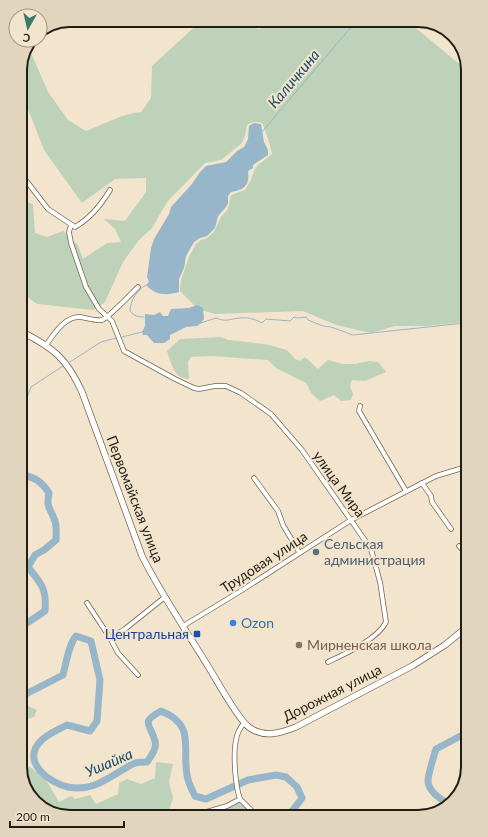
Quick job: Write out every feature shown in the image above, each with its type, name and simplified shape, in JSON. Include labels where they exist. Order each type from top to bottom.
[{"type":"street","points":[[27,182],[48,209],[75,227],[86,221],[103,202],[110,190]]},
{"type":"street","name":"улица Мира","points":[[71,225],[69,232],[71,243],[86,287],[99,309],[112,321],[124,351],[182,383],[199,389],[215,386],[226,386],[241,393],[271,414],[302,450],[371,549],[380,582],[386,622],[381,630],[356,647],[328,662]]},
{"type":"street","points":[[46,345],[62,325],[73,318],[79,317],[100,320],[108,317],[138,287]]},
{"type":"street","name":"Первомайская улица","points":[[27,335],[46,345],[63,360],[74,375],[82,392],[142,556],[153,578],[244,723]]},
{"type":"street","points":[[360,406],[359,411],[406,491]]},
{"type":"street","name":"Трудовая улица","points":[[183,626],[352,520],[436,476],[461,468]]},
{"type":"street","points":[[254,478],[278,511],[283,525],[299,552]]},
{"type":"street","points":[[422,483],[432,502],[451,529]]},
{"type":"street","points":[[110,638],[125,629],[165,597]]},
{"type":"street","points":[[87,603],[118,652],[138,675]]},
{"type":"street","name":"Дорожная улица","points":[[244,723],[256,732],[271,734],[284,732],[296,727],[412,666],[445,645],[461,632]]},
{"type":"street","points":[[244,723],[239,730],[236,740],[236,776],[239,797],[251,810]]},
{"type":"street","points":[[213,810],[227,806],[239,797]]},
{"type":"green space","points":[[194,27],[250,27],[260,29],[262,27],[414,27],[461,65],[461,322],[427,326],[395,326],[371,333],[336,325],[303,311],[215,314],[198,309],[180,291],[181,280],[189,257],[196,244],[214,232],[221,217],[228,209],[231,195],[245,190],[258,165],[272,154],[263,125],[262,123],[258,122],[247,125],[242,143],[221,160],[205,163],[167,202],[152,228],[139,240],[123,262],[105,302],[93,310],[37,304],[27,297],[27,202],[33,204],[35,233],[47,237],[63,231],[78,245],[83,259],[107,243],[121,242],[115,229],[104,219],[125,221],[146,192],[146,178],[115,179],[82,203],[44,150],[27,108],[27,68],[31,52],[48,92],[68,120],[86,131],[120,117],[141,112],[151,98],[152,66]]},
{"type":"green space","points":[[221,337],[228,340],[264,344],[287,350],[295,359],[300,361],[305,357],[318,369],[328,360],[343,364],[355,364],[369,361],[378,362],[386,372],[365,381],[352,380],[350,386],[353,394],[351,400],[341,401],[334,395],[320,401],[312,394],[306,383],[276,368],[268,360],[212,356],[191,357],[188,362],[189,379],[180,376],[174,370],[167,351],[180,339]]},
{"type":"green space","points":[[27,707],[37,710],[34,717],[28,719],[27,721]]},
{"type":"green space","points":[[156,762],[173,764],[169,782],[173,798],[169,810],[68,810],[51,806],[34,791],[28,778],[27,768],[29,766],[46,780],[59,802],[71,796],[75,799],[90,795],[96,804],[118,794],[119,783],[127,779],[141,784],[155,778]]},
{"type":"green space","points":[[240,802],[246,805],[249,810],[217,810]]},
{"type":"water","points":[[254,123],[261,124],[268,155],[253,165],[253,168],[248,171],[248,180],[245,186],[239,190],[231,192],[228,196],[228,203],[218,216],[215,228],[207,236],[194,242],[186,256],[184,268],[179,279],[179,292],[161,294],[153,291],[146,285],[149,282],[147,277],[151,248],[154,239],[169,214],[171,207],[206,166],[226,162],[237,151],[244,147],[248,139],[249,126]]},
{"type":"water","points":[[197,305],[203,308],[204,319],[197,326],[186,327],[170,335],[170,339],[164,343],[154,343],[147,335],[143,335],[142,332],[145,326],[145,314],[154,315],[160,312],[163,316],[168,316],[171,309],[189,308]]},
{"type":"waterway","name":"Каличкина","points":[[262,132],[351,27]]},
{"type":"waterway","name":"Каличкина","points":[[144,317],[136,316],[130,311],[131,303],[135,296],[146,285]]},
{"type":"waterway","points":[[201,323],[216,318],[226,320],[248,318],[262,323],[266,319],[290,321],[294,317],[306,317],[308,320],[323,326],[331,327],[353,335],[461,323]]},
{"type":"waterway","name":"Каличкина","points":[[122,337],[142,332]]},
{"type":"waterway","name":"Каличкина","points":[[70,362],[101,342],[116,338]]},
{"type":"waterway","name":"Каличкина","points":[[27,398],[31,387],[63,366]]},
{"type":"waterway","name":"Ушайка","points":[[27,476],[38,481],[49,493],[48,505],[56,526],[56,540],[35,555],[28,567],[44,592],[45,611],[27,623]]},
{"type":"waterway","name":"Ушайка","points":[[27,693],[63,675],[70,649],[76,636],[91,641],[100,680],[97,721],[90,731],[67,725],[49,735],[39,743],[35,750],[34,758],[36,765],[46,777],[61,785],[84,788],[98,784],[134,763],[147,762],[155,747],[155,741],[148,721],[161,711],[179,723],[183,730],[186,746],[188,778],[195,796],[206,799],[248,780],[276,775],[286,777],[297,787],[302,798],[293,810]]},
{"type":"waterway","name":"Ушайка","points":[[444,801],[439,798],[430,788],[428,781],[430,770],[436,749],[461,736]]},
{"type":"place","name":"Сельская администрация","points":[[316,552]]},
{"type":"place","name":"Ozon","points":[[233,623]]},
{"type":"place","name":"Центральная","points":[[197,634]]},
{"type":"place","name":"Мирненская школа","points":[[299,645]]}]
